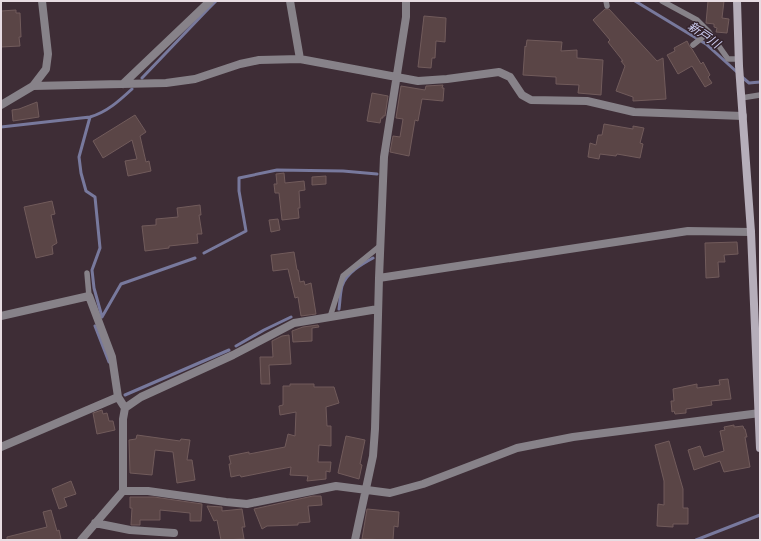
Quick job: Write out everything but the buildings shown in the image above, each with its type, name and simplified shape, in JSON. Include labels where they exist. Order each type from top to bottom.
[{"type":"street","points":[[1,105],[33,86],[46,69],[48,54],[42,1]]},
{"type":"street","points":[[123,84],[210,1]]},
{"type":"street","points":[[290,1],[300,59]]},
{"type":"street","points":[[355,540],[372,456],[375,429],[384,157],[406,17],[406,1]]},
{"type":"street","points":[[737,1],[739,62],[751,232],[758,364],[760,448]]},
{"type":"street","points":[[33,86],[166,83],[195,78],[240,64],[260,60],[300,59],[418,81],[447,80],[500,72],[510,77],[522,95],[531,100],[587,101],[634,112],[743,116]]},
{"type":"street","points":[[379,278],[688,231],[751,232]]},
{"type":"street","points":[[1,316],[89,296],[112,357],[118,397],[125,408],[123,419],[123,491],[81,540]]},
{"type":"street","points":[[125,408],[140,397],[233,356],[294,323],[378,309]]},
{"type":"street","points":[[1,447],[118,397]]},
{"type":"street","points":[[123,491],[148,491],[247,504],[336,486],[365,491],[390,493],[423,484],[517,448],[573,437],[760,413]]},
{"type":"street","points":[[95,523],[130,530],[174,533]]},
{"type":"lane","points":[[662,1],[697,20],[728,59],[739,62]]},
{"type":"lane","points":[[693,45],[707,34]]},
{"type":"lane","points":[[742,98],[760,95]]},
{"type":"lane","points":[[330,317],[342,276],[380,246]]},
{"type":"lane","points":[[87,273],[89,296]]},
{"type":"waterway","points":[[142,78],[216,1]]},
{"type":"waterway","name":"新戸川","points":[[635,1],[706,44],[738,73]]},
{"type":"waterway","name":"新戸川","points":[[742,77],[749,83],[760,82]]},
{"type":"waterway","points":[[1,127],[90,117],[107,109],[132,89]]},
{"type":"waterway","points":[[90,117],[79,157],[81,173],[86,191],[95,197],[100,248],[92,270],[94,288],[102,317]]},
{"type":"waterway","points":[[204,253],[246,231],[239,191],[239,178],[277,170],[343,171],[377,174]]},
{"type":"waterway","points":[[102,317],[121,284],[195,258]]},
{"type":"waterway","points":[[339,309],[341,289],[344,281],[355,269],[373,258]]},
{"type":"waterway","points":[[236,346],[291,317]]},
{"type":"waterway","points":[[95,326],[109,362]]},
{"type":"waterway","points":[[125,395],[229,350]]},
{"type":"waterway","points":[[696,540],[760,515]]}]
